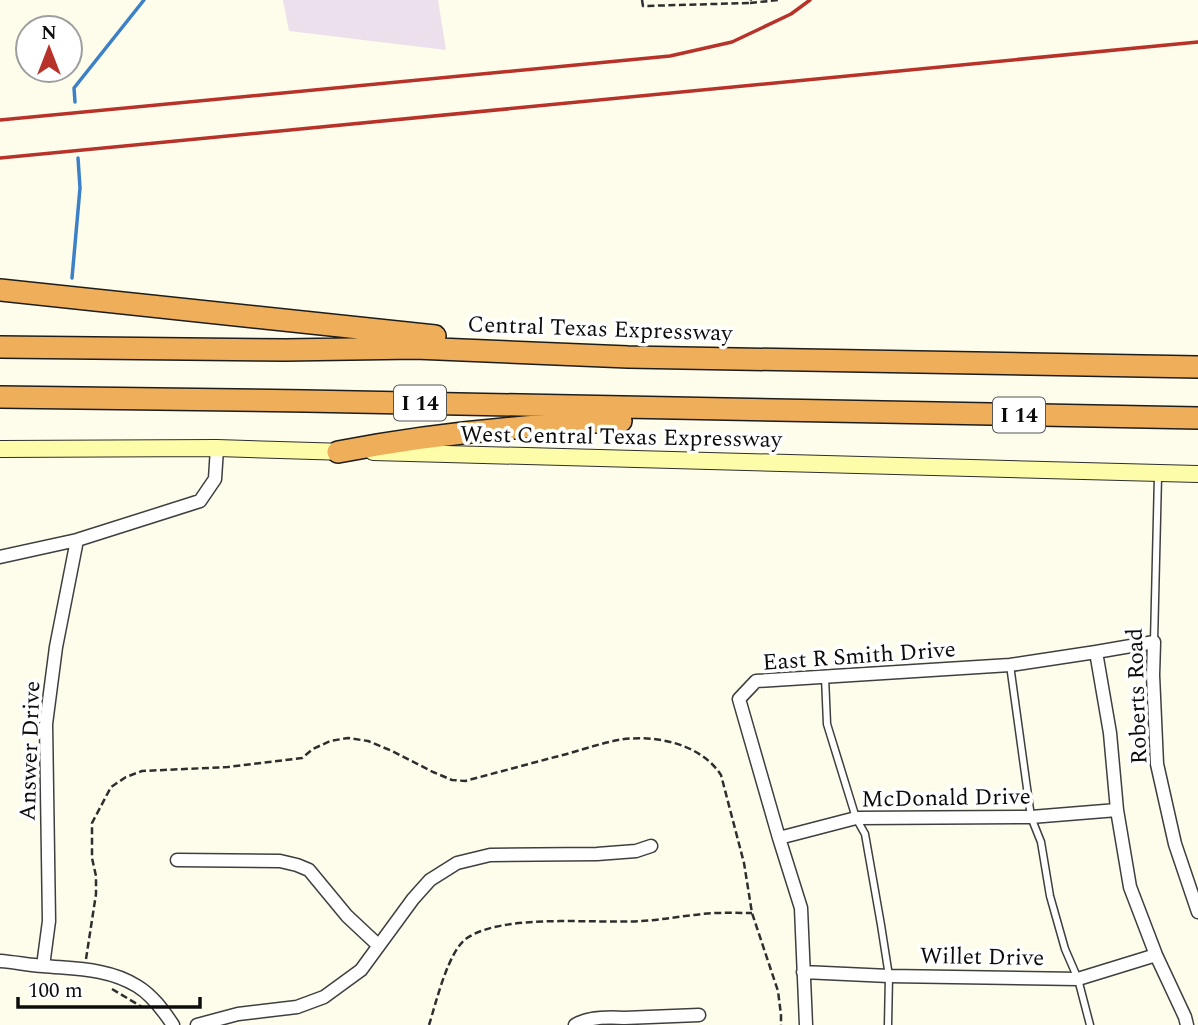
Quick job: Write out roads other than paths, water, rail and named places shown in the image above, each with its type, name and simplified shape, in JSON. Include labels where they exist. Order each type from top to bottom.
[{"type":"highway","points":[[0,290],[459,338],[562,346],[628,357]]},
{"type":"highway","name":"Central Texas Expressway","points":[[0,347],[286,350],[415,348],[628,357],[1198,367]]},
{"type":"highway","name":"I 14","points":[[0,397],[1198,418]]},
{"type":"highway","points":[[338,452],[472,432],[597,421],[769,423],[841,412]]},
{"type":"main road","name":"West Central Texas Expressway","points":[[0,449],[217,448],[1198,474]]},
{"type":"street","points":[[0,557],[76,540],[200,501],[215,479],[217,448]]},
{"type":"street","name":"Answer Drive","points":[[43,966],[49,921],[46,724],[56,647],[76,540]]},
{"type":"street","name":"East R Smith Drive","points":[[806,1025],[801,908],[739,699],[756,681],[1010,665],[1154,642]]},
{"type":"street","name":"Roberts Road","points":[[1154,642],[1157,764],[1175,844],[1198,912]]},
{"type":"street","points":[[1096,652],[1110,733],[1117,810],[1130,887],[1187,1025]]},
{"type":"street","name":"McDonald Drive","points":[[779,838],[856,818],[1031,817],[1117,810]]},
{"type":"street","points":[[197,1025],[238,1014],[297,1007],[324,997],[360,970],[430,880],[457,863],[490,855],[597,854],[636,851],[651,846]]},
{"type":"street","points":[[177,860],[280,861],[309,870],[347,916],[378,945]]},
{"type":"street","points":[[1183,867],[1198,864]]},
{"type":"street","name":"Willet Drive","points":[[803,972],[1078,979],[1156,955]]},
{"type":"street","points":[[0,961],[86,968],[114,975],[139,987],[152,998],[173,1025]]},
{"type":"street","points":[[575,1025],[582,1021],[614,1017],[699,1015]]},
{"type":"lane","name":"Roberts Road","points":[[1154,642],[1158,473]]},
{"type":"lane","points":[[1010,665],[1031,817],[1041,842],[1050,896],[1065,949],[1078,979],[1090,1025]]},
{"type":"lane","points":[[825,677],[827,724],[856,818],[864,834],[889,976],[888,1025]]},
{"type":"waterway","points":[[75,102],[74,88],[144,0]]},
{"type":"waterway","points":[[72,278],[80,188],[78,158]]},
{"type":"railway","points":[[0,120],[670,56],[732,42],[791,14],[810,0]]},
{"type":"railway","points":[[0,158],[1198,42]]}]
